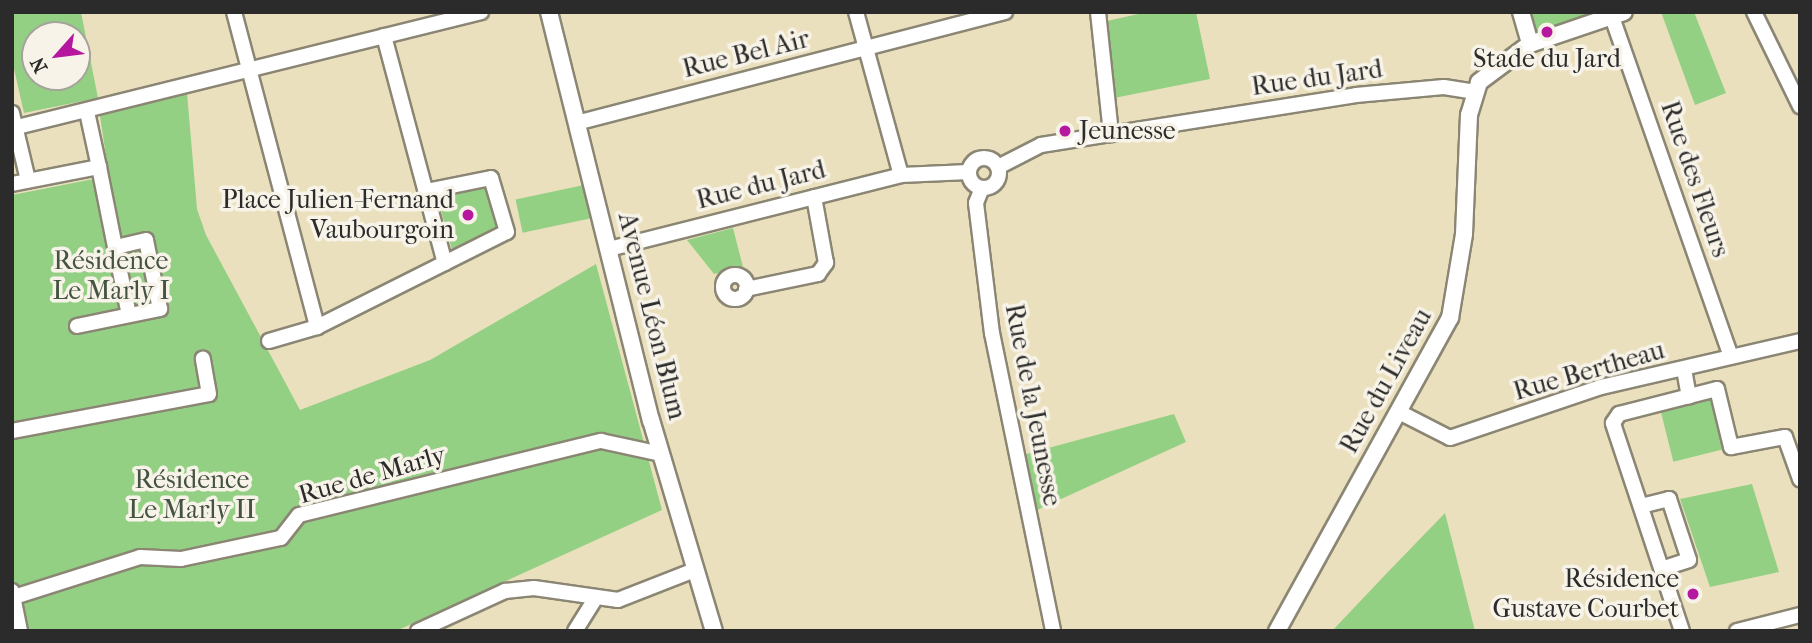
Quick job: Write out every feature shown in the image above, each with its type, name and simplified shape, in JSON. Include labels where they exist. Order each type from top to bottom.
[{"type":"street","points":[[234,12],[317,327]]},
{"type":"street","points":[[28,180],[15,118],[87,112],[481,12]]},
{"type":"street","name":"Avenue Léon Blum","points":[[548,12],[580,122],[661,454],[714,631]]},
{"type":"street","points":[[856,12],[901,175]]},
{"type":"street","name":"Rue Bel Air","points":[[580,122],[1005,12]]},
{"type":"street","points":[[1098,12],[1111,134]]},
{"type":"street","points":[[1521,12],[1530,44]]},
{"type":"street","points":[[1754,12],[1795,86],[1800,106]]},
{"type":"street","points":[[1476,92],[1491,68],[1530,44],[1618,14]]},
{"type":"street","name":"Rue des Fleurs","points":[[1618,14],[1731,357]]},
{"type":"street","points":[[384,36],[445,263]]},
{"type":"street","name":"Rue du Jard","points":[[998,167],[1041,145],[1356,95],[1444,87],[1476,92]]},
{"type":"street","name":"Rue du Liveau","points":[[1277,631],[1399,412],[1457,297],[1476,92]]},
{"type":"street","points":[[87,112],[130,315]]},
{"type":"street","name":"Rue du Jard","points":[[609,249],[901,175],[969,172],[981,158],[998,167]]},
{"type":"street","points":[[12,184],[99,167]]},
{"type":"street","name":"Rue du Jard","points":[[982,188],[998,180],[998,167]]},
{"type":"street","points":[[969,172],[982,188]]},
{"type":"street","points":[[269,341],[317,327],[507,232],[491,178],[427,191]]},
{"type":"street","name":"Rue de la Jeunesse","points":[[982,188],[976,203],[992,333],[1053,631]]},
{"type":"street","points":[[746,289],[818,274],[826,263],[814,197]]},
{"type":"street","points":[[77,326],[159,309],[146,240],[115,247]]},
{"type":"street","name":"Rue Bertheau","points":[[1399,412],[1450,438],[1601,387],[1800,341]]},
{"type":"street","points":[[12,431],[209,394],[203,359]]},
{"type":"street","points":[[1684,369],[1689,397]]},
{"type":"street","points":[[1682,631],[1613,423],[1619,414],[1717,389],[1731,447],[1785,437],[1800,479]]},
{"type":"street","name":"Rue de Marly","points":[[20,631],[13,594],[139,557],[181,559],[281,538],[299,515],[601,440],[661,454]]},
{"type":"street","points":[[1641,506],[1670,499],[1689,559],[1662,569]]},
{"type":"street","points":[[429,629],[519,588],[595,599],[631,597],[695,570]]},
{"type":"street","points":[[575,631],[595,599]]},
{"type":"street","points":[[1737,631],[1763,627],[1800,615]]},
{"type":"green space","points":[[12,12],[81,12],[83,21],[21,21],[21,91],[91,91],[91,63],[98,98],[24,113],[12,60]]},
{"type":"green space","points":[[1147,12],[1196,12],[1210,79],[1114,98],[1107,21]]},
{"type":"green space","name":"Stade du Jard","points":[[1521,12],[1624,12],[1530,44]]},
{"type":"green space","points":[[1661,12],[1694,12],[1726,93],[1695,105]]},
{"type":"green space","name":"Résidence Le Marly II","points":[[187,93],[197,209],[206,235],[300,410],[430,360],[596,264],[662,510],[396,631],[12,631],[12,195],[109,176],[100,116]]},
{"type":"green space","name":"Place Julien-Fernand Vaubourgoin","points":[[477,182],[488,187],[500,225],[452,250],[437,196]]},
{"type":"green space","points":[[584,185],[591,218],[523,233],[516,200]]},
{"type":"green space","points":[[733,228],[743,267],[714,274],[687,240]]},
{"type":"green space","points":[[1717,389],[1732,447],[1673,462],[1659,404]]},
{"type":"green space","points":[[1174,414],[1186,442],[1037,510],[1026,454]]},
{"type":"green space","points":[[1752,484],[1779,572],[1710,587],[1680,499]]},
{"type":"green space","points":[[1445,513],[1475,631],[1332,631],[1385,575]]},
{"type":"place","name":"Stade du Jard","points":[[1547,32]]},
{"type":"place","name":"Jeunesse","points":[[1065,131]]},
{"type":"place","name":"Place Julien-Fernand Vaubourgoin","points":[[468,215]]},
{"type":"place","name":"Résidence Gustave Courbet","points":[[1693,594]]},
{"type":"park label","name":"Résidence Le Marly I","points":[[111,276]]}]
